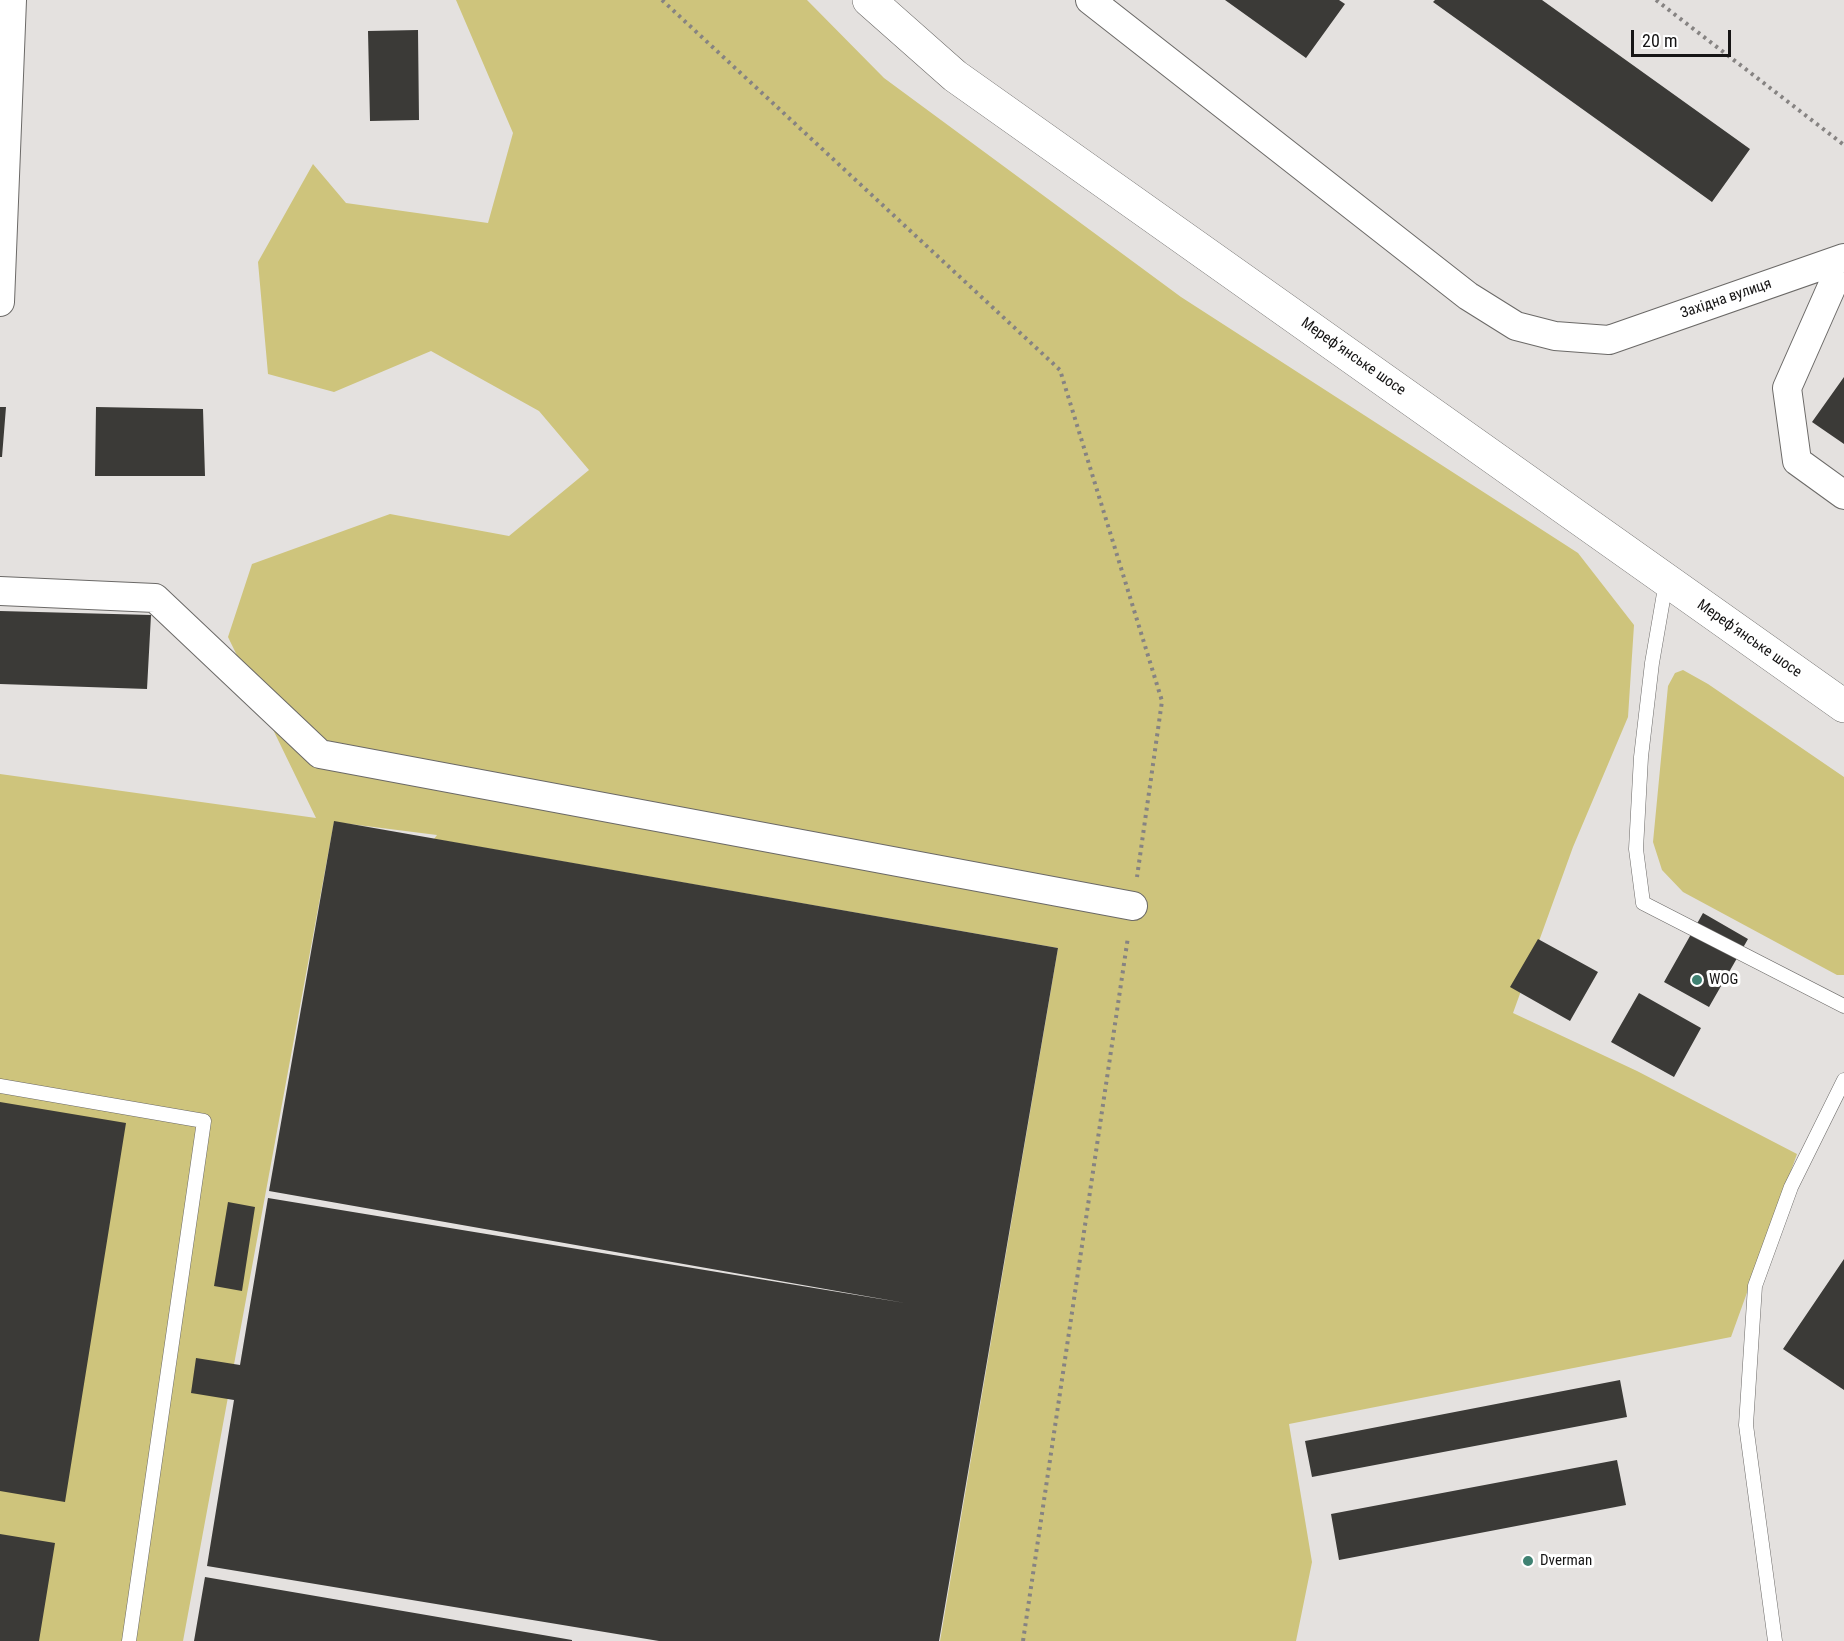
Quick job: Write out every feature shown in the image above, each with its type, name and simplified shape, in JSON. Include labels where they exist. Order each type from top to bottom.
[{"type":"highway","name":"Мереф’янське шосе","points":[[868,0],[955,76],[1844,706]]},
{"type":"street","points":[[0,302],[12,0]]},
{"type":"street","name":"Західна вулиця","points":[[1090,0],[1468,296],[1516,326],[1555,336],[1609,340],[1844,258]]},
{"type":"street","points":[[1844,258],[1787,388],[1797,461],[1844,495]]},
{"type":"street","points":[[0,591],[155,598],[320,754],[1133,906]]},
{"type":"lane","points":[[1667,580],[1652,663],[1641,757],[1636,849],[1643,903],[1844,1006]]},
{"type":"lane","points":[[1774,1641],[1746,1425],[1755,1286],[1791,1187],[1844,1080]]},
{"type":"lane","points":[[0,1086],[204,1121],[129,1641]]},
{"type":"path","points":[[662,0],[1060,370],[1162,702],[1023,1641]]},
{"type":"path","points":[[1656,0],[1844,145]]},
{"type":"shaded area","points":[[456,0],[807,0],[884,78],[1181,297],[1578,553],[1634,625],[1628,717],[1573,847],[1513,1013],[1637,1071],[1797,1154],[1731,1337],[1289,1424],[1312,1562],[1296,1641],[940,1641],[1058,948],[434,839],[437,835],[334,822],[183,1641],[0,1641],[0,774],[316,818],[228,637],[252,564],[390,514],[509,536],[589,470],[539,411],[431,351],[334,392],[268,374],[258,262],[313,164],[346,203],[488,223],[513,133]]},
{"type":"shaded area","points":[[1683,670],[1708,684],[1844,777],[1844,975],[1837,975],[1683,892],[1662,870],[1653,842],[1668,686],[1675,673]]},
{"type":"building","points":[[1225,0],[1339,0],[1345,4],[1306,58]]},
{"type":"building","points":[[1435,0],[1542,0],[1750,149],[1712,202],[1433,2]]},
{"type":"building","points":[[418,30],[419,120],[370,121],[368,31]]},
{"type":"building","points":[[1844,377],[1844,444],[1812,422]]},
{"type":"building","points":[[0,407],[6,407],[2,457],[0,457]]},
{"type":"building","points":[[96,407],[203,409],[205,476],[95,476]]},
{"type":"building","points":[[0,611],[151,615],[147,689],[0,684]]},
{"type":"building","points":[[334,821],[1058,948],[939,1641],[659,1641],[207,1566],[234,1400],[191,1393],[196,1358],[240,1365],[268,1198],[905,1303],[269,1191]]},
{"type":"building","points":[[1703,913],[1748,939],[1709,1007],[1664,982]]},
{"type":"building","points":[[1538,939],[1598,972],[1570,1021],[1510,987]]},
{"type":"building","points":[[1639,993],[1701,1028],[1674,1077],[1611,1042]]},
{"type":"building","points":[[0,1102],[126,1123],[65,1502],[0,1491]]},
{"type":"building","points":[[228,1202],[255,1207],[242,1291],[214,1286]]},
{"type":"building","points":[[1844,1259],[1844,1390],[1783,1349]]},
{"type":"building","points":[[1620,1380],[1627,1417],[1312,1477],[1305,1441]]},
{"type":"building","points":[[1617,1460],[1626,1505],[1339,1560],[1331,1514]]},
{"type":"building","points":[[0,1534],[55,1543],[39,1641],[0,1641]]},
{"type":"building","points":[[205,1577],[572,1640],[572,1641],[194,1641]]},
{"type":"place","name":"WOG","points":[[1697,980]]},
{"type":"place","name":"Dverman","points":[[1528,1561]]}]
